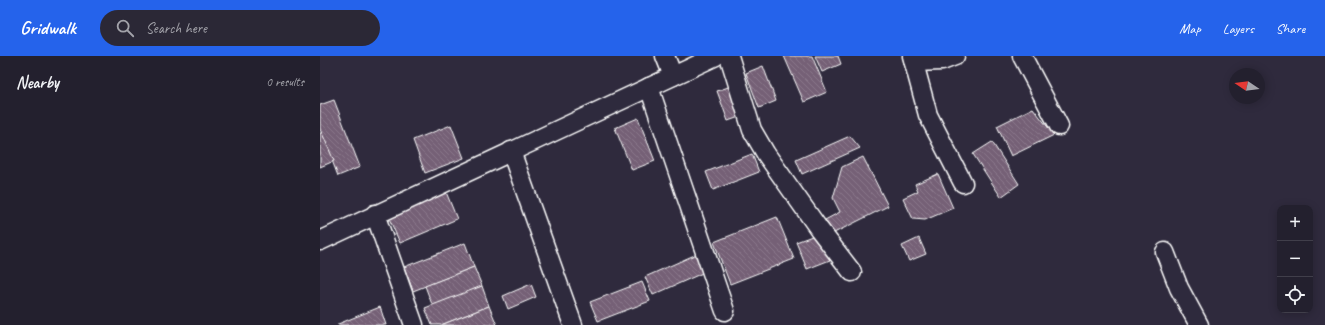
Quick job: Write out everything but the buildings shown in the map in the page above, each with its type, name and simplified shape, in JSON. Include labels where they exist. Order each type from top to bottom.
[{"type":"street","points":[[665,56],[673,76]]},
{"type":"street","points":[[320,241],[716,56]]},
{"type":"street","points":[[729,56],[752,130],[819,229],[852,272]]},
{"type":"street","points":[[955,56],[942,61],[913,59],[928,115],[963,183]]},
{"type":"street","points":[[1022,56],[1059,126]]},
{"type":"street","points":[[649,87],[725,312]]},
{"type":"street","points":[[511,151],[572,325]]},
{"type":"street","points":[[375,214],[414,325]]},
{"type":"street","points":[[1165,252],[1179,288],[1199,325]]}]
